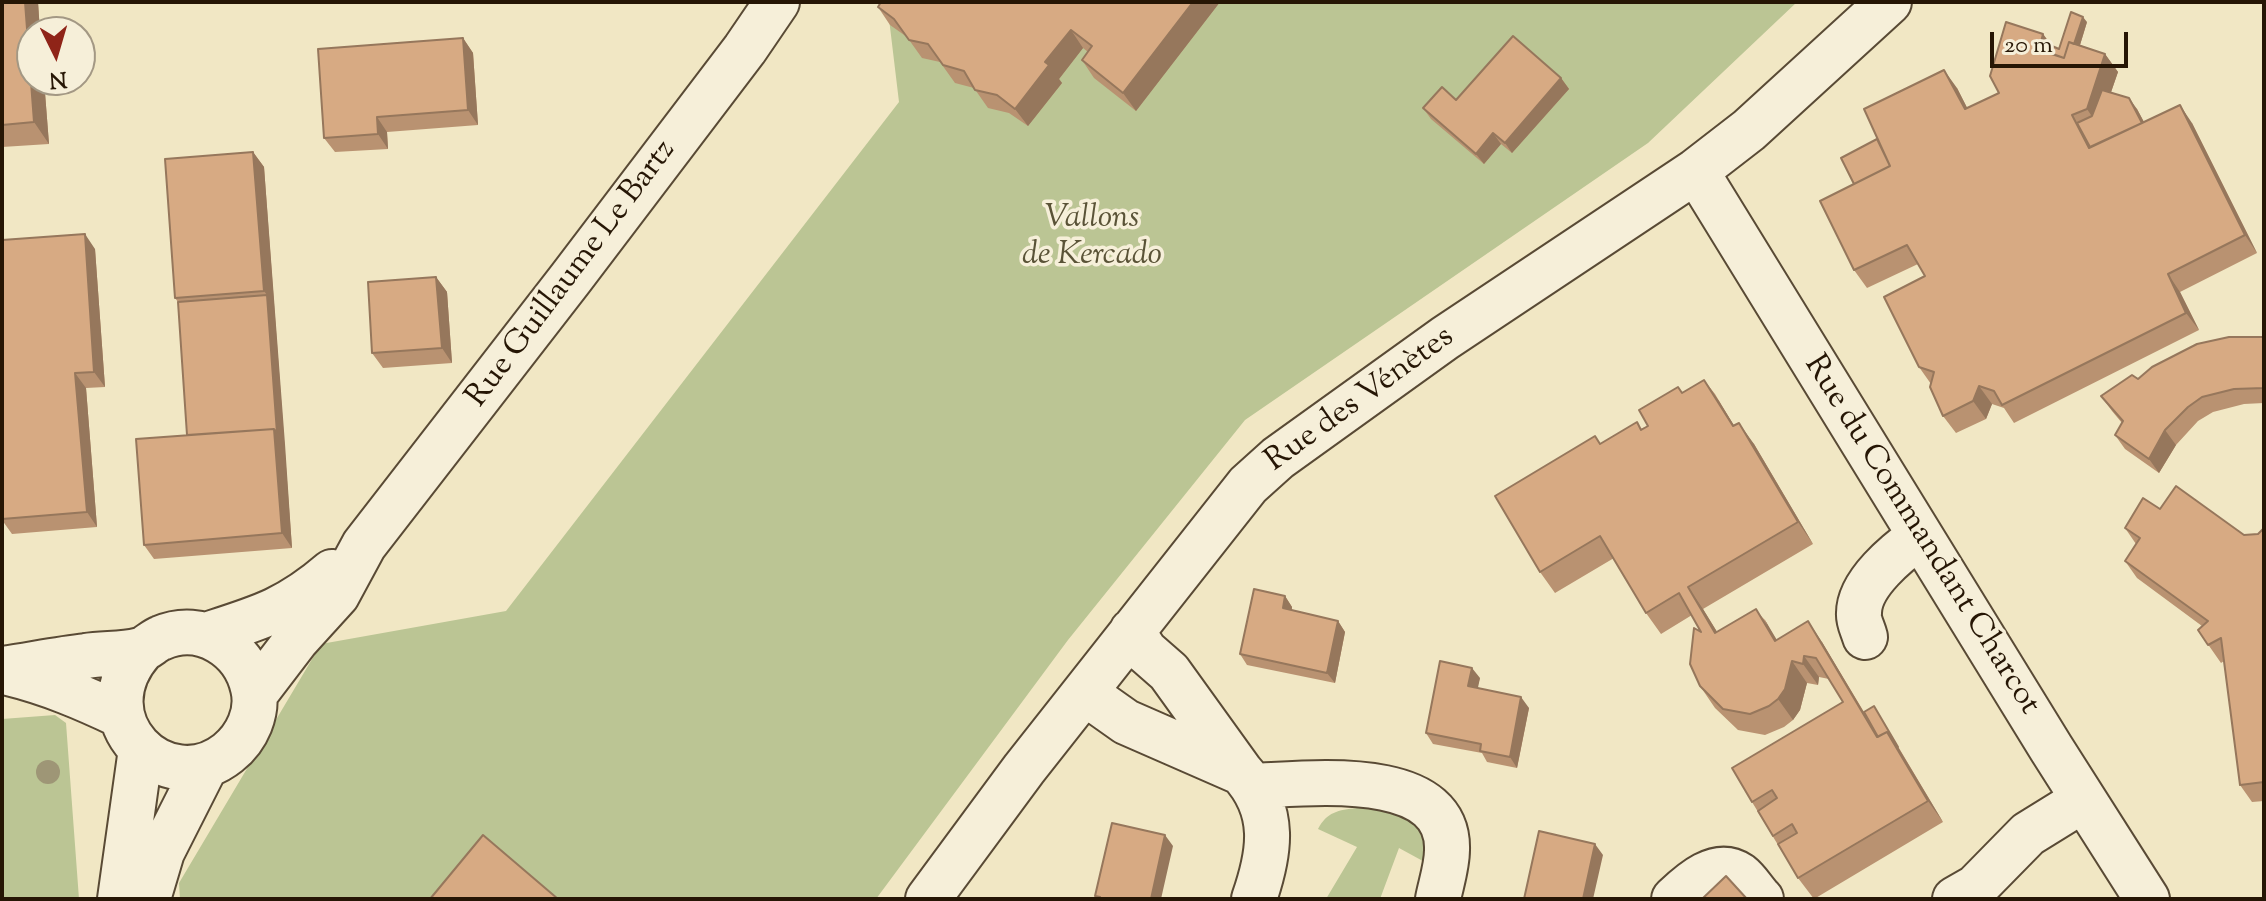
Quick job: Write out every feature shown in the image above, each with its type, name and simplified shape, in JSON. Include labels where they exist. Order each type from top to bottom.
[{"type":"street","name":"Rue Guillaume Le Bartz","points":[[255,694],[297,639],[337,595],[364,545],[581,265],[745,49],[777,2]]},
{"type":"street","name":"Rue des Vénètes","points":[[928,899],[1132,631],[1248,485],[1278,458],[1458,329],[1696,171],[1749,130],[1889,2]]},
{"type":"street","name":"Rue du Commandant Charcot","points":[[1696,171],[2147,899]]},
{"type":"street","points":[[1865,637],[1858,616],[1860,600],[1879,573],[1920,536]]},
{"type":"street","name":"Rue Guillaume Le Bartz","points":[[206,635],[276,612],[304,596],[364,545]]},
{"type":"street","points":[[1132,631],[1145,651],[1169,672],[1247,779],[1264,810],[1268,833],[1265,868],[1254,899]]},
{"type":"street","points":[[2,671],[77,694],[131,732],[169,765],[185,767],[206,765],[231,751],[242,739],[254,710],[255,694],[250,674],[225,643],[206,635],[183,632],[161,637],[130,663],[122,680],[120,698],[131,732],[120,899]]},
{"type":"street","points":[[2,671],[85,656],[142,650]]},
{"type":"street","points":[[1085,693],[1126,722],[1247,779],[1388,787],[1428,804],[1441,821],[1448,849],[1438,899]]},
{"type":"street","points":[[148,899],[162,852],[206,765]]},
{"type":"street","points":[[1955,899],[1976,887],[2028,834],[2083,800]]},
{"type":"street","points":[[1674,899],[1694,880],[1717,870],[1738,874],[1761,899]]},
{"type":"green space","name":"Vallons de Kercado","points":[[887,2],[1797,2],[1648,143],[1245,420],[1068,640],[876,899],[180,899],[179,883],[321,644],[506,611],[899,102]]},
{"type":"green space","points":[[55,715],[66,723],[79,899],[2,899],[2,719]]},
{"type":"green space","points":[[1357,808],[1395,814],[1414,822],[1426,834],[1432,866],[1399,848],[1380,899],[1326,899],[1357,847],[1318,829],[1334,813]]},
{"type":"building","points":[[2,2],[25,2],[26,16],[16,16],[16,96],[32,96],[34,122],[2,125]]},
{"type":"building","points":[[881,2],[1193,2],[1123,93],[1082,60],[1092,46],[1071,30],[1045,62],[1049,65],[1015,109],[997,95],[975,90],[964,71],[943,65],[928,44],[909,40],[894,19],[878,7]]},
{"type":"building","points":[[2071,12],[2083,17],[2074,44],[2069,42],[2064,58],[2050,53],[2052,46],[2059,49]]},
{"type":"building","points":[[2006,22],[2043,34],[2039,50],[2064,58],[2069,42],[2105,54],[2087,109],[2072,115],[2089,148],[2180,105],[2245,235],[2168,274],[2186,313],[2002,405],[1994,391],[1979,386],[1973,401],[1943,416],[1930,387],[1934,372],[1919,367],[1884,297],[1925,276],[1907,245],[1854,270],[1820,201],[1890,166],[1864,109],[1944,70],[1965,109],[1999,93],[1990,76]]},
{"type":"building","points":[[1513,36],[1561,78],[1505,143],[1493,133],[1476,154],[1423,108],[1442,87],[1456,100]]},
{"type":"building","points":[[463,38],[468,110],[377,117],[378,134],[324,138],[318,49]]},
{"type":"building","points":[[2102,90],[2129,98],[2142,123],[2090,147],[2077,123],[2092,116]]},
{"type":"building","points":[[1877,139],[1890,166],[1854,184],[1841,158]]},
{"type":"building","points":[[253,152],[264,291],[175,298],[165,159]]},
{"type":"building","points":[[85,234],[94,372],[75,373],[87,512],[2,519],[2,240]]},
{"type":"building","points":[[436,277],[442,348],[372,353],[368,282]]},
{"type":"building","points":[[267,295],[277,433],[274,429],[187,435],[178,302]]},
{"type":"building","points":[[2229,337],[2264,337],[2264,388],[2234,389],[2202,397],[2165,430],[2149,459],[2115,435],[2123,421],[2101,396],[2132,375],[2138,379],[2152,367],[2197,344]]},
{"type":"building","points":[[1704,380],[1733,426],[1739,423],[1798,522],[1688,587],[1715,633],[1756,609],[1775,641],[1808,621],[1877,737],[1887,732],[1928,801],[1798,878],[1778,844],[1797,833],[1792,824],[1773,836],[1758,811],[1777,798],[1772,790],[1752,802],[1732,768],[1843,702],[1816,658],[1804,656],[1803,664],[1792,661],[1785,689],[1769,706],[1750,714],[1723,709],[1700,686],[1690,664],[1694,628],[1701,632],[1679,593],[1646,613],[1600,536],[1540,572],[1495,496],[1595,436],[1600,444],[1637,422],[1641,430],[1648,426],[1639,410],[1678,387],[1682,393]]},
{"type":"building","points":[[274,429],[282,533],[144,545],[136,439]]},
{"type":"building","points":[[2176,486],[2244,535],[2258,534],[2264,528],[2264,782],[2240,785],[2221,638],[2208,645],[2198,630],[2208,621],[2125,561],[2140,538],[2125,528],[2143,498],[2160,509]]},
{"type":"building","points":[[1254,589],[1285,596],[1283,608],[1338,621],[1327,673],[1240,654]]},
{"type":"building","points":[[1440,661],[1472,668],[1468,686],[1521,697],[1510,757],[1480,751],[1481,744],[1426,733]]},
{"type":"building","points":[[1874,706],[1898,747],[1887,732],[1878,737],[1864,712]]},
{"type":"building","points":[[1112,823],[1165,835],[1151,899],[1099,899],[1095,896]]},
{"type":"building","points":[[1539,831],[1595,844],[1583,899],[1524,899]]},
{"type":"building","points":[[483,835],[558,899],[430,899]]},
{"type":"building","points":[[1726,876],[1747,899],[1702,899]]}]
